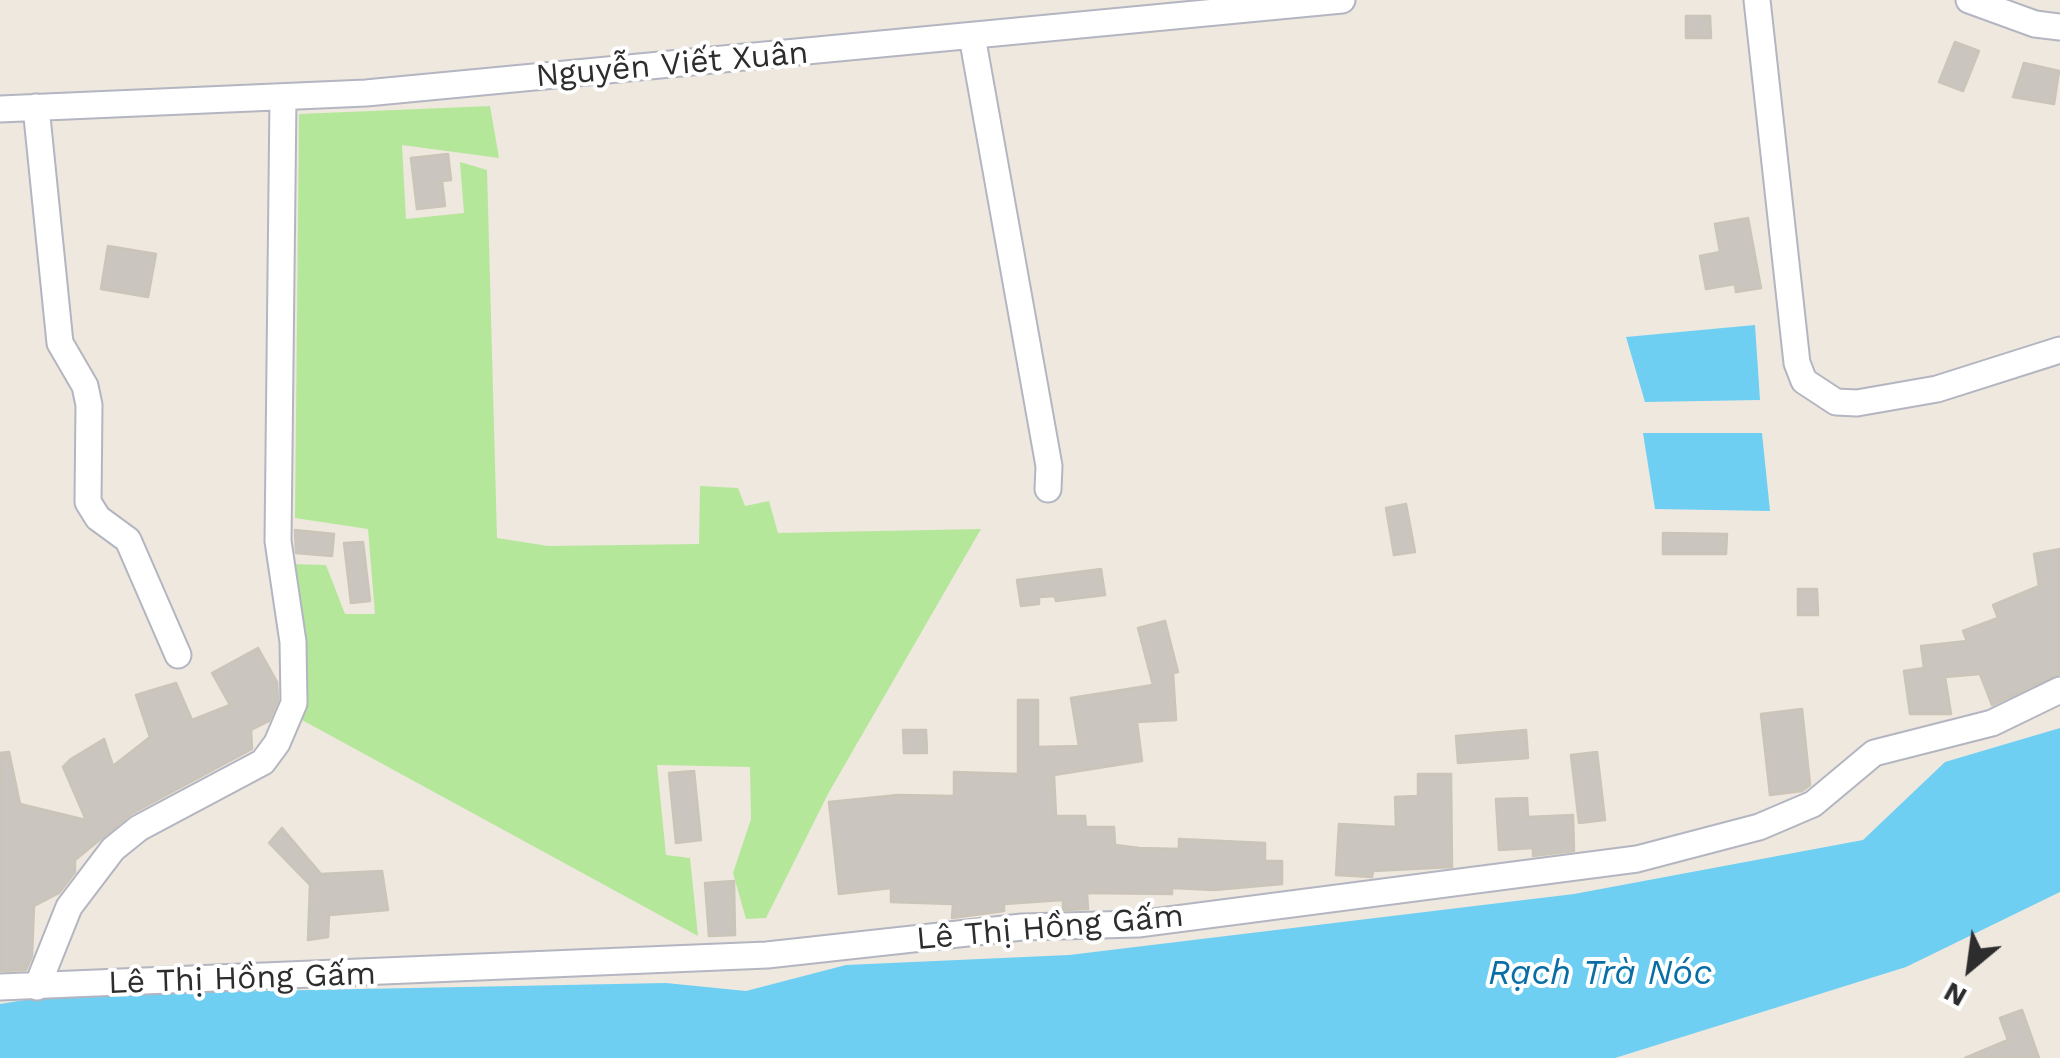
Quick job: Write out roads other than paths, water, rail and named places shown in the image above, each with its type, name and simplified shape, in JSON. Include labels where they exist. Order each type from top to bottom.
[{"type":"street","name":"Nguyễn Viết Xuân","points":[[0,109],[366,93],[1342,0]]},
{"type":"street","points":[[1757,0],[1797,363],[1804,382],[1836,402],[1857,403],[1954,384],[2060,350]]},
{"type":"street","points":[[1969,0],[2035,24],[2060,27]]},
{"type":"street","points":[[972,36],[1034,376],[1049,466],[1048,488]]},
{"type":"street","points":[[37,987],[69,908],[113,849],[139,828],[263,762],[277,744],[294,703],[295,660],[278,541],[284,96]]},
{"type":"street","points":[[36,107],[60,344],[86,386],[89,405],[88,502],[98,518],[128,540],[178,655]]},
{"type":"street","name":"Lê Thị Hồng Gấm","points":[[0,987],[766,954],[1022,927],[1138,924],[1636,859],[1759,827],[1812,804],[1874,753],[1992,722],[2060,690]]},
{"type":"water","points":[[1755,325],[1760,400],[1645,402],[1626,337]]},
{"type":"water","points":[[1643,433],[1762,433],[1770,511],[1655,509]]},
{"type":"water","name":"Rạch Trà Nóc","points":[[2060,728],[2060,892],[1906,967],[1615,1058],[0,1058],[0,1004],[56,995],[666,983],[746,991],[846,965],[1069,955],[1574,894],[1863,840],[1945,762]]}]
